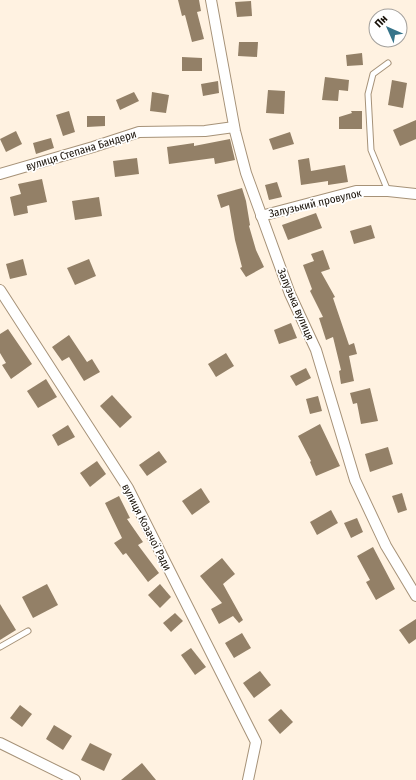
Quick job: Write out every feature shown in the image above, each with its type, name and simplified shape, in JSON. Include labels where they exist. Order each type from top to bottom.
[{"type":"street","name":"Залузька вулиця","points":[[211,0],[234,127],[246,173],[290,294],[316,350],[355,480],[386,546],[416,596]]},
{"type":"street","name":"вулиця Степана Бандери","points":[[0,174],[139,132],[205,131],[234,127]]},
{"type":"street","name":"Залузький провулок","points":[[261,216],[356,191],[388,191],[416,194]]},
{"type":"street","name":"вулиця Козачої Ради","points":[[0,290],[128,488],[256,742],[248,780]]},
{"type":"street","points":[[0,743],[75,780]]},
{"type":"lane","points":[[388,63],[373,74],[368,94],[371,150],[388,191]]},
{"type":"lane","points":[[0,647],[28,631]]},
{"type":"building","points":[[178,0],[199,0],[201,11],[197,12],[204,39],[192,42],[185,15],[182,16]]},
{"type":"building","points":[[251,1],[252,16],[237,17],[235,2]]},
{"type":"building","points":[[239,42],[258,42],[257,57],[238,56]]},
{"type":"building","points":[[362,53],[363,65],[347,66],[346,55]]},
{"type":"building","points":[[182,57],[202,58],[202,71],[182,71]]},
{"type":"building","points":[[325,77],[349,80],[348,91],[339,90],[338,101],[322,100]]},
{"type":"building","points":[[392,80],[407,83],[403,108],[388,105]]},
{"type":"building","points":[[218,81],[219,93],[203,96],[201,84]]},
{"type":"building","points":[[268,90],[285,91],[284,114],[266,113]]},
{"type":"building","points":[[134,92],[139,101],[120,110],[116,100]]},
{"type":"building","points":[[152,92],[169,95],[166,113],[150,111]]},
{"type":"building","points":[[69,111],[75,132],[63,136],[56,115]]},
{"type":"building","points":[[351,111],[362,111],[362,129],[339,129],[339,117],[352,113]]},
{"type":"building","points":[[87,116],[105,116],[105,126],[87,127]]},
{"type":"building","points":[[416,120],[416,139],[400,146],[393,130]]},
{"type":"building","points":[[16,131],[22,144],[6,152],[0,139]]},
{"type":"building","points":[[290,132],[294,144],[273,150],[269,139]]},
{"type":"building","points":[[51,138],[54,148],[36,154],[33,143]]},
{"type":"building","points":[[230,139],[235,160],[215,164],[214,158],[169,164],[167,147],[194,143],[194,146]]},
{"type":"building","points":[[137,158],[139,174],[115,177],[113,161]]},
{"type":"building","points":[[309,158],[311,171],[345,165],[348,182],[328,185],[328,181],[301,185],[298,160]]},
{"type":"building","points":[[42,179],[47,202],[27,206],[28,213],[14,216],[10,197],[21,194],[18,184]]},
{"type":"building","points":[[277,182],[282,197],[269,200],[265,185]]},
{"type":"building","points":[[242,188],[246,201],[249,226],[256,250],[264,267],[246,277],[240,268],[242,267],[235,240],[229,205],[221,208],[217,195]]},
{"type":"building","points":[[99,197],[102,216],[75,220],[72,201]]},
{"type":"building","points":[[316,213],[322,228],[288,240],[282,225]]},
{"type":"building","points":[[371,225],[375,238],[354,244],[350,231]]},
{"type":"building","points":[[323,250],[330,269],[321,272],[335,297],[333,298],[349,345],[354,343],[357,354],[349,356],[354,381],[341,384],[339,371],[341,370],[333,337],[326,340],[319,318],[323,317],[310,291],[312,289],[303,265],[314,261],[311,254]]},
{"type":"building","points":[[23,259],[27,275],[10,279],[6,264]]},
{"type":"building","points":[[89,259],[96,276],[75,285],[67,268]]},
{"type":"building","points":[[291,323],[297,338],[279,344],[274,330]]},
{"type":"building","points":[[8,329],[32,364],[11,379],[2,365],[6,363],[0,353],[0,334]]},
{"type":"building","points":[[69,335],[87,362],[92,359],[100,372],[84,381],[69,357],[62,361],[52,347]]},
{"type":"building","points":[[226,353],[234,366],[216,377],[208,364]]},
{"type":"building","points":[[306,368],[311,378],[296,386],[290,376]]},
{"type":"building","points":[[46,379],[57,397],[38,408],[27,391]]},
{"type":"building","points":[[370,388],[378,421],[361,424],[357,403],[353,404],[350,393]]},
{"type":"building","points":[[112,395],[132,417],[120,428],[100,406]]},
{"type":"building","points":[[318,396],[322,411],[310,414],[306,399]]},
{"type":"building","points":[[320,424],[340,466],[316,476],[310,462],[311,461],[298,436]]},
{"type":"building","points":[[68,425],[75,437],[58,446],[52,435]]},
{"type":"building","points":[[388,447],[393,464],[370,472],[365,454]]},
{"type":"building","points":[[159,451],[167,462],[147,476],[139,465]]},
{"type":"building","points":[[97,461],[106,474],[90,487],[80,473]]},
{"type":"building","points":[[201,488],[210,502],[192,515],[182,501]]},
{"type":"building","points":[[402,493],[407,510],[398,513],[392,496]]},
{"type":"building","points":[[119,496],[130,518],[127,519],[143,542],[138,545],[159,573],[148,582],[126,553],[123,555],[114,543],[122,538],[105,503]]},
{"type":"building","points":[[331,510],[338,523],[317,535],[310,522]]},
{"type":"building","points":[[357,518],[363,532],[351,538],[344,523]]},
{"type":"building","points":[[373,547],[395,589],[376,600],[366,582],[370,580],[357,556]]},
{"type":"building","points":[[222,558],[235,574],[223,584],[243,620],[239,623],[233,616],[219,624],[211,609],[222,603],[200,576]]},
{"type":"building","points":[[47,584],[58,605],[33,618],[22,597]]},
{"type":"building","points":[[160,584],[171,597],[160,608],[148,595]]},
{"type":"building","points":[[0,604],[16,630],[0,640]]},
{"type":"building","points":[[175,613],[183,621],[171,632],[163,623]]},
{"type":"building","points":[[416,619],[416,639],[409,644],[399,630]]},
{"type":"building","points":[[242,633],[251,648],[234,658],[225,643]]},
{"type":"building","points":[[191,648],[206,667],[195,675],[181,655]]},
{"type":"building","points":[[260,671],[271,685],[254,698],[243,683]]},
{"type":"building","points":[[20,705],[32,714],[22,727],[10,718]]},
{"type":"building","points":[[281,709],[293,722],[280,734],[268,720]]},
{"type":"building","points":[[54,725],[72,736],[63,750],[46,739]]},
{"type":"building","points":[[90,743],[112,754],[104,771],[81,760]]},
{"type":"building","points":[[142,763],[156,780],[121,780]]}]
